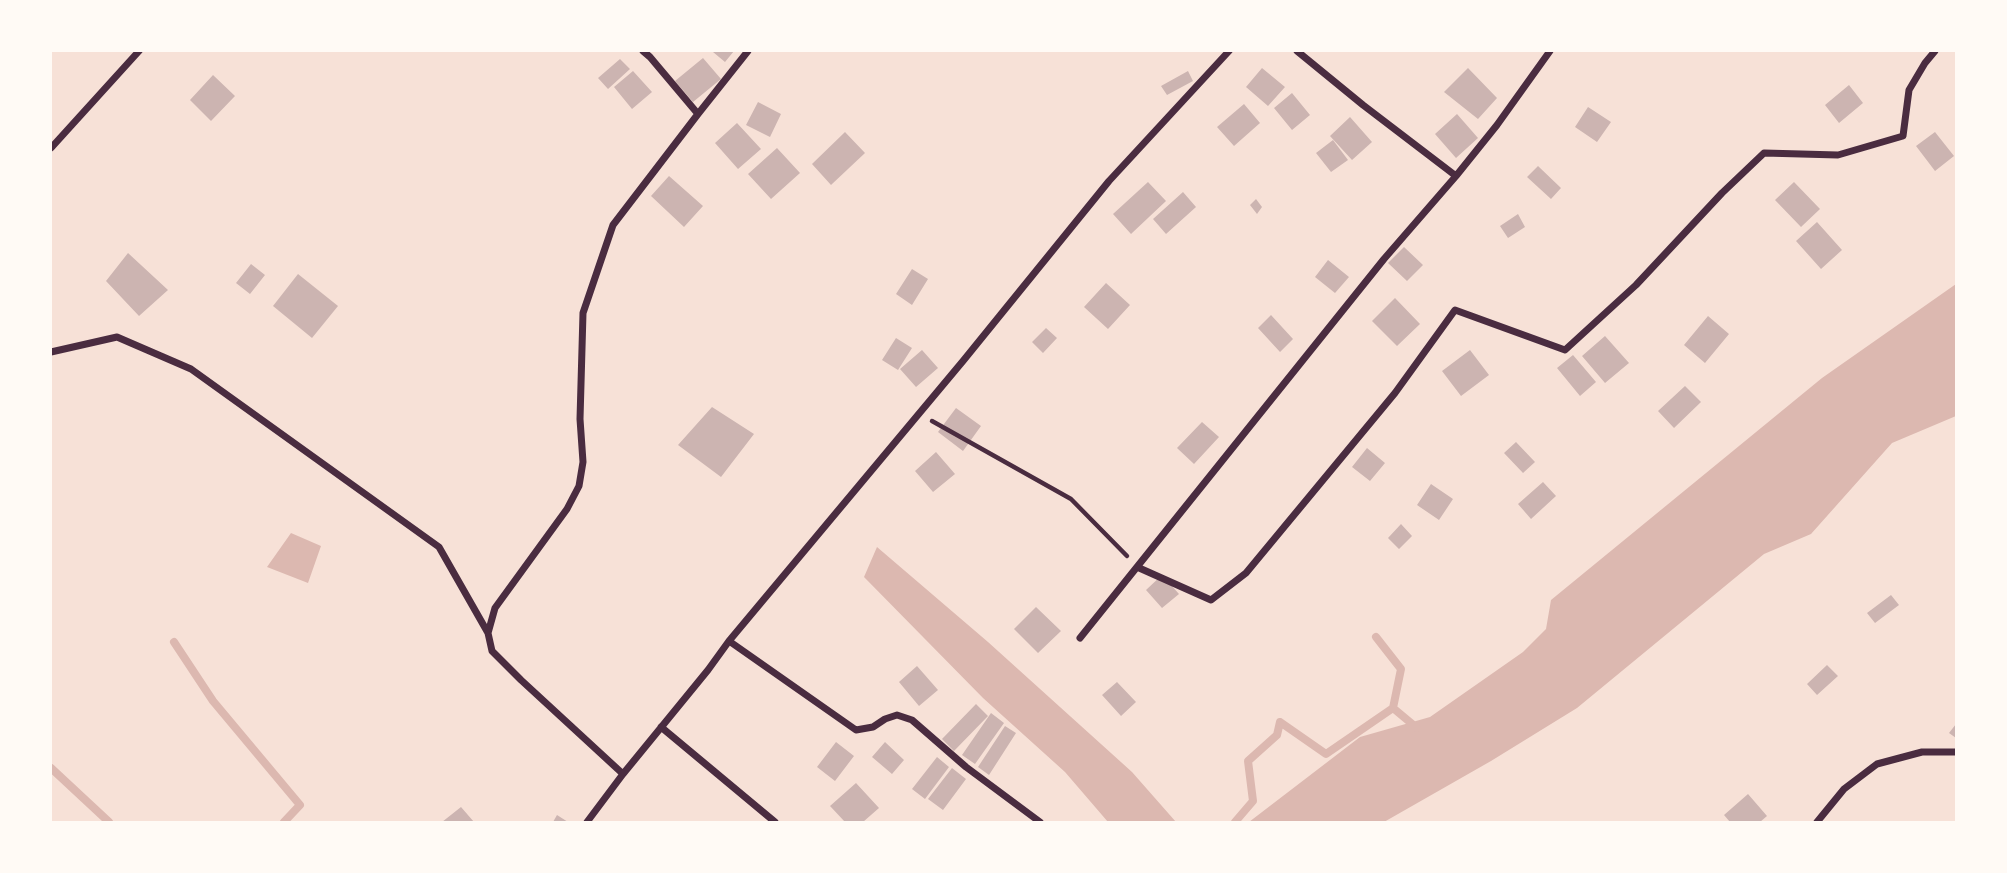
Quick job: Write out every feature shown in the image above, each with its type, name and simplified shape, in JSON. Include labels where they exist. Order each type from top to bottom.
[{"type":"street","points":[[51,148],[139,51]]},
{"type":"street","points":[[643,51],[698,114]]},
{"type":"street","points":[[488,633],[495,608],[567,509],[579,486],[583,462],[580,419],[583,313],[613,225],[748,51]]},
{"type":"street","points":[[587,822],[729,641],[1109,181],[1229,51]]},
{"type":"street","points":[[1297,51],[1363,106],[1456,176]]},
{"type":"street","points":[[1080,638],[1384,259],[1497,125],[1550,51]]},
{"type":"street","points":[[1137,567],[1211,600],[1246,573],[1395,393],[1455,310],[1565,350],[1636,285],[1763,152],[1838,155],[1903,136],[1909,90],[1934,51]]},
{"type":"street","points":[[51,352],[117,337],[191,369],[439,547],[488,633],[492,651],[623,774]]},
{"type":"street","points":[[729,641],[856,730],[873,727],[897,715],[912,720],[966,767],[1040,822]]},
{"type":"street","points":[[661,727],[775,822]]},
{"type":"street","points":[[1818,822],[1844,789],[1877,764],[1922,752],[1956,752]]},
{"type":"path","points":[[919,413],[1071,499],[1137,567]]},
{"type":"shaded area","points":[[1956,284],[1956,416],[1892,443],[1811,534],[1764,554],[1577,708],[1384,822],[1249,822],[1360,737],[1430,717],[1523,652],[1546,629],[1551,600],[1822,378]]},
{"type":"shaded area","points":[[291,533],[321,546],[308,583],[267,567]]},
{"type":"shaded area","points":[[877,547],[988,642],[1132,772],[1176,822],[1108,822],[1065,772],[983,698],[864,577]]},
{"type":"building","points":[[714,51],[734,51],[725,62]]},
{"type":"building","points":[[703,58],[721,79],[693,102],[675,81]]},
{"type":"building","points":[[620,59],[630,69],[608,89],[598,78]]},
{"type":"building","points":[[1262,68],[1285,87],[1268,106],[1246,87]]},
{"type":"building","points":[[1468,68],[1497,98],[1478,119],[1444,92]]},
{"type":"building","points":[[633,71],[652,92],[632,109],[614,87]]},
{"type":"building","points":[[1188,71],[1193,81],[1167,95],[1161,86]]},
{"type":"building","points":[[213,75],[235,96],[211,121],[190,100]]},
{"type":"building","points":[[1849,85],[1863,103],[1839,123],[1825,105]]},
{"type":"building","points":[[1292,93],[1310,115],[1292,130],[1274,108]]},
{"type":"building","points":[[758,102],[781,114],[770,137],[746,125]]},
{"type":"building","points":[[1244,104],[1260,123],[1234,146],[1217,127]]},
{"type":"building","points":[[1588,107],[1611,122],[1597,142],[1575,127]]},
{"type":"building","points":[[1457,114],[1478,138],[1456,158],[1435,134]]},
{"type":"building","points":[[1350,117],[1372,142],[1352,160],[1330,136]]},
{"type":"building","points":[[737,123],[761,149],[738,169],[715,143]]},
{"type":"building","points":[[845,132],[865,153],[831,185],[812,164]]},
{"type":"building","points":[[1935,132],[1954,156],[1935,171],[1916,146]]},
{"type":"building","points":[[1333,140],[1348,160],[1331,172],[1316,153]]},
{"type":"building","points":[[777,148],[800,173],[771,199],[748,174]]},
{"type":"building","points":[[1538,166],[1561,188],[1551,199],[1527,177]]},
{"type":"building","points":[[669,176],[703,206],[684,227],[651,196]]},
{"type":"building","points":[[1148,182],[1166,201],[1131,234],[1113,214]]},
{"type":"building","points":[[1794,182],[1820,209],[1801,227],[1775,200]]},
{"type":"building","points":[[1183,192],[1196,207],[1166,234],[1153,219]]},
{"type":"building","points":[[1256,199],[1262,207],[1257,214],[1250,205]]},
{"type":"building","points":[[1518,214],[1525,227],[1508,238],[1500,226]]},
{"type":"building","points":[[1817,222],[1842,250],[1821,269],[1796,241]]},
{"type":"building","points":[[1404,247],[1423,265],[1407,281],[1388,263]]},
{"type":"building","points":[[128,253],[168,290],[139,316],[106,281]]},
{"type":"building","points":[[1328,260],[1349,277],[1335,293],[1315,277]]},
{"type":"building","points":[[251,264],[265,275],[250,294],[236,283]]},
{"type":"building","points":[[912,269],[928,279],[912,305],[896,294]]},
{"type":"building","points":[[298,274],[338,306],[312,338],[273,306]]},
{"type":"building","points":[[1106,283],[1130,305],[1108,329],[1084,307]]},
{"type":"building","points":[[1395,298],[1420,324],[1397,346],[1372,321]]},
{"type":"building","points":[[1271,315],[1293,339],[1280,352],[1258,328]]},
{"type":"building","points":[[1708,316],[1729,334],[1705,363],[1684,345]]},
{"type":"building","points":[[1046,328],[1057,338],[1043,353],[1032,342]]},
{"type":"building","points":[[1605,336],[1629,363],[1605,383],[1582,356]]},
{"type":"building","points":[[896,338],[912,348],[898,370],[882,360]]},
{"type":"building","points":[[922,350],[938,368],[916,387],[900,369]]},
{"type":"building","points":[[1470,350],[1489,375],[1461,396],[1442,371]]},
{"type":"building","points":[[1573,355],[1596,382],[1580,396],[1557,368]]},
{"type":"building","points":[[1685,386],[1701,402],[1674,428],[1658,411]]},
{"type":"building","points":[[712,407],[754,434],[721,477],[678,445]]},
{"type":"building","points":[[956,408],[981,426],[963,451],[938,432]]},
{"type":"building","points":[[1202,422],[1219,437],[1194,464],[1177,448]]},
{"type":"building","points":[[1516,442],[1535,462],[1523,473],[1504,453]]},
{"type":"building","points":[[1367,448],[1385,463],[1370,481],[1352,467]]},
{"type":"building","points":[[936,452],[955,474],[933,492],[915,471]]},
{"type":"building","points":[[1543,482],[1556,496],[1531,519],[1518,504]]},
{"type":"building","points":[[1431,484],[1453,499],[1439,520],[1417,505]]},
{"type":"building","points":[[1401,524],[1412,536],[1399,549],[1388,538]]},
{"type":"building","points":[[1162,575],[1179,594],[1162,608],[1146,590]]},
{"type":"building","points":[[1891,595],[1899,605],[1875,623],[1867,613]]},
{"type":"building","points":[[1036,607],[1061,631],[1038,653],[1014,629]]},
{"type":"building","points":[[1827,665],[1838,676],[1817,695],[1807,684]]},
{"type":"building","points":[[917,666],[938,690],[919,706],[899,682]]},
{"type":"building","points":[[1117,682],[1136,702],[1121,716],[1102,695]]},
{"type":"building","points":[[976,704],[988,716],[954,751],[942,739]]},
{"type":"building","points":[[991,713],[1004,723],[975,764],[962,755]]},
{"type":"building","points":[[1956,724],[1956,738],[1949,733]]},
{"type":"building","points":[[1005,726],[1016,733],[989,775],[978,767]]},
{"type":"building","points":[[836,742],[854,756],[835,781],[817,767]]},
{"type":"building","points":[[885,742],[904,760],[892,774],[872,757]]},
{"type":"building","points":[[937,757],[949,767],[925,799],[912,789]]},
{"type":"building","points":[[952,768],[966,779],[943,810],[928,799]]},
{"type":"building","points":[[856,783],[879,808],[863,822],[845,822],[830,806]]},
{"type":"building","points":[[1748,794],[1767,816],[1760,822],[1730,822],[1724,815]]},
{"type":"building","points":[[461,807],[474,822],[442,822]]},
{"type":"building","points":[[557,815],[568,822],[553,822]]},
{"type":"waterway","points":[[1376,637],[1401,669],[1393,708],[1417,728]]},
{"type":"waterway","points":[[174,642],[213,701],[300,805],[284,822]]},
{"type":"waterway","points":[[1235,822],[1253,801],[1248,761],[1277,735],[1280,722],[1326,754],[1393,708]]},
{"type":"waterway","points":[[51,768],[109,822]]}]
